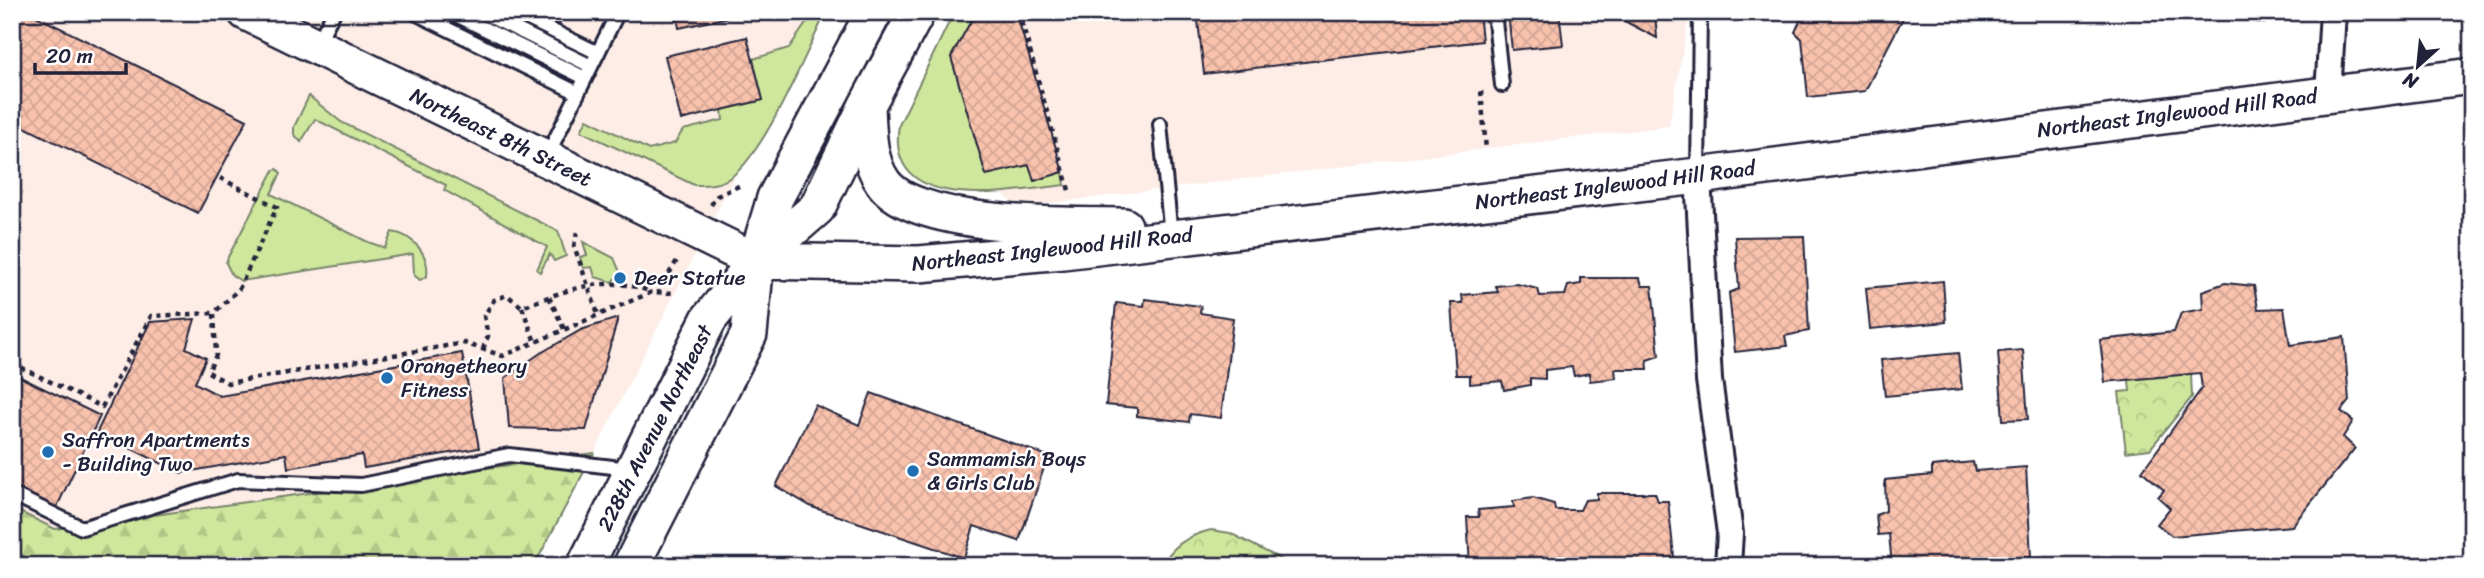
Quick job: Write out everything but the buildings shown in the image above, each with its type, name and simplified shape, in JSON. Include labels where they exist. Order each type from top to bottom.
[{"type":"street","name":"Northeast 8th Street","points":[[246,12],[755,261]]},
{"type":"street","name":"228th Avenue Northeast","points":[[631,566],[749,334],[755,261],[775,198],[874,12]]},
{"type":"street","name":"228th Avenue Northeast","points":[[585,566],[709,319],[755,261],[817,208],[867,105],[918,12]]},
{"type":"street","points":[[2328,94],[2333,12]]},
{"type":"street","name":"Northeast Inglewood Hill Road","points":[[755,261],[919,264],[1171,233],[1229,230],[1698,176],[2472,76]]},
{"type":"street","points":[[867,105],[869,145],[882,182],[896,196],[914,205],[960,216],[1009,222],[1171,233]]},
{"type":"street","points":[[1698,176],[1709,380],[1730,533],[1728,566]]},
{"type":"lane","points":[[316,47],[334,12]]},
{"type":"lane","points":[[413,12],[578,93]]},
{"type":"lane","points":[[450,12],[588,72]]},
{"type":"lane","points":[[481,12],[588,72]]},
{"type":"lane","points":[[514,12],[598,53]]},
{"type":"lane","points":[[545,159],[618,12]]},
{"type":"lane","points":[[1494,12],[1502,85]]},
{"type":"lane","points":[[1698,176],[1700,12]]},
{"type":"lane","points":[[1160,124],[1171,233]]},
{"type":"lane","points":[[12,494],[82,528],[238,480],[361,485],[509,455],[635,470]]},
{"type":"path","points":[[1019,12],[1070,195]]},
{"type":"path","points":[[12,363],[102,407],[151,316],[215,313],[239,289],[277,207],[220,178]]},
{"type":"path","points":[[717,196],[738,189]]},
{"type":"path","points":[[577,232],[574,246],[598,314]]},
{"type":"path","points":[[522,306],[588,283],[638,286],[652,292],[674,293]]},
{"type":"path","points":[[215,313],[216,355],[208,372],[228,383],[464,343],[503,356],[652,292]]},
{"type":"path","points":[[483,349],[488,336],[484,316],[494,300],[507,295],[522,306],[535,342]]},
{"type":"path","points":[[549,297],[564,329]]},
{"type":"shaded area","points":[[12,12],[818,12],[594,453],[54,529],[12,508]]},
{"type":"shaded area","points":[[969,12],[1690,12],[1669,126],[1018,207],[916,118]]},
{"type":"green space","points":[[814,12],[826,12],[784,101],[757,147],[744,165],[727,180],[694,185],[581,131],[587,119],[649,150],[675,143],[683,130],[723,120],[722,110],[763,100],[753,59],[789,48]]},
{"type":"green space","points":[[954,12],[976,12],[951,57],[986,174],[1029,165],[1034,181],[1063,172],[1065,185],[985,193],[956,192],[931,186],[911,174],[900,154],[899,125]]},
{"type":"green space","points":[[309,96],[341,122],[558,231],[566,256],[554,261],[550,254],[540,272],[537,270],[547,247],[444,190],[446,185],[315,119],[301,142],[294,134],[294,127]]},
{"type":"green space","points":[[277,169],[281,173],[271,194],[385,248],[392,232],[407,237],[423,254],[427,276],[420,280],[414,275],[413,254],[241,281],[232,275],[226,263],[228,257],[274,170]]},
{"type":"green space","points":[[583,242],[614,258],[620,272],[612,282],[595,277],[592,267],[583,268],[580,257],[587,255]]},
{"type":"green space","points":[[2191,374],[2192,397],[2150,449],[2126,452],[2119,392],[2130,391],[2129,380]]},
{"type":"green space","points":[[594,453],[534,566],[42,566],[12,550],[12,508],[55,529]]},
{"type":"green space","points":[[1211,530],[1230,533],[1294,566],[1162,566],[1170,553],[1182,542]]},
{"type":"place","name":"Deer Statue","points":[[620,278]]},
{"type":"place","name":"Orangetheory Fitness","points":[[387,378]]},
{"type":"place","name":"Saffron Apartments - Building Two","points":[[48,452]]},
{"type":"place","name":"Sammamish Boys & Girls Club","points":[[913,471]]}]
